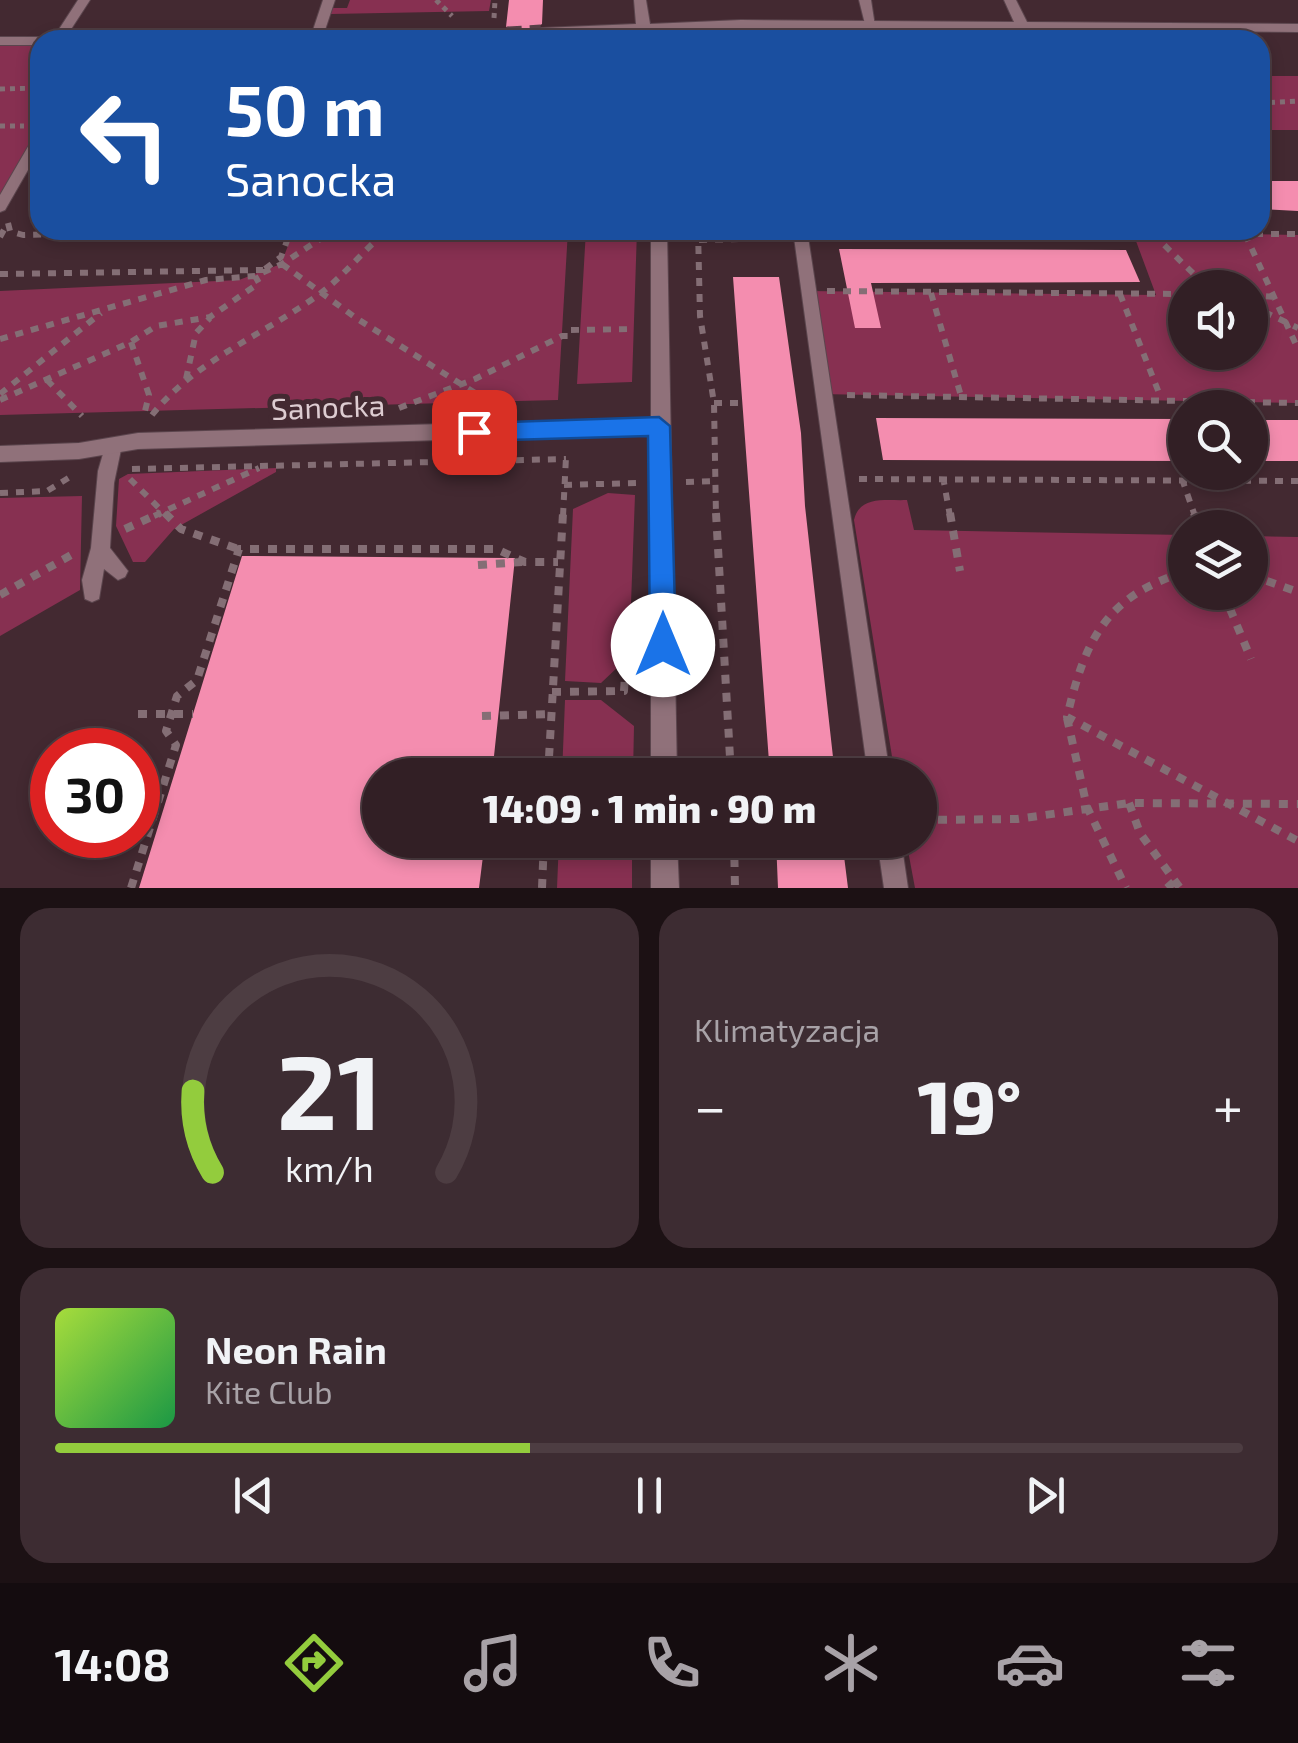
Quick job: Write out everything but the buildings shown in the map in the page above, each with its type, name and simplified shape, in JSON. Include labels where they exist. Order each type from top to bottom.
[{"type":"street","points":[[640,0],[644,30]]},
{"type":"street","points":[[1010,0],[1023,28]]},
{"type":"street","points":[[720,30],[872,24],[1298,28]]},
{"type":"street","points":[[0,41],[30,41]]},
{"type":"street","points":[[659,240],[664,758]]},
{"type":"street","name":"Sanocka","points":[[0,454],[78,451],[138,441],[659,426]]},
{"type":"street","points":[[664,858],[664,888]]},
{"type":"lane","points":[[64,30],[84,0]]},
{"type":"lane","points":[[319,30],[329,0]]},
{"type":"lane","points":[[865,0],[872,24]]},
{"type":"lane","points":[[5,210],[30,159]]},
{"type":"lane","points":[[802,240],[877,758]]},
{"type":"lane","points":[[92,594],[90,551],[113,445]]},
{"type":"lane","points":[[90,551],[118,571]]},
{"type":"lane","points":[[892,858],[896,888]]},
{"type":"path","points":[[436,0],[452,16]]},
{"type":"path","points":[[441,5],[448,0]]},
{"type":"path","points":[[0,89],[30,88]]},
{"type":"path","points":[[1270,102],[1298,101]]},
{"type":"path","points":[[5,210],[10,231],[30,234]]},
{"type":"path","points":[[0,237],[8,223]]},
{"type":"path","points":[[1270,234],[1298,234]]},
{"type":"path","points":[[254,276],[281,257],[287,240]]},
{"type":"path","points":[[0,339],[206,280],[254,276],[282,264],[319,240]]},
{"type":"path","points":[[131,342],[149,394],[148,415],[186,380],[322,292],[377,240]]},
{"type":"path","points":[[699,240],[702,328],[714,404],[714,482],[730,758]]},
{"type":"path","points":[[1158,240],[1189,270]]},
{"type":"path","points":[[1248,240],[1298,349]]},
{"type":"path","points":[[282,264],[356,318],[496,406]]},
{"type":"path","points":[[0,274],[263,270]]},
{"type":"path","points":[[186,380],[196,333],[210,317],[259,284],[254,276]]},
{"type":"path","points":[[811,291],[1168,294]]},
{"type":"path","points":[[931,292],[961,396]]},
{"type":"path","points":[[1120,294],[1161,398]]},
{"type":"path","points":[[1268,297],[1275,297]]},
{"type":"path","points":[[0,397],[106,309]]},
{"type":"path","points":[[1268,313],[1298,328]]},
{"type":"path","points":[[0,397],[131,342],[156,326],[210,317]]},
{"type":"path","points":[[692,328],[702,328]]},
{"type":"path","points":[[399,408],[562,336],[635,329]]},
{"type":"path","points":[[47,380],[82,416]]},
{"type":"path","points":[[826,395],[1298,403]]},
{"type":"path","points":[[714,404],[742,402]]},
{"type":"path","points":[[525,562],[496,550],[238,549],[181,529],[124,470],[566,456],[549,758]]},
{"type":"path","points":[[119,532],[263,466]]},
{"type":"path","points":[[0,493],[46,492],[80,472],[105,470]]},
{"type":"path","points":[[943,477],[960,571]]},
{"type":"path","points":[[838,479],[1168,480]]},
{"type":"path","points":[[1268,480],[1298,480]]},
{"type":"path","points":[[686,482],[714,482]]},
{"type":"path","points":[[564,485],[637,484]]},
{"type":"path","points":[[131,888],[176,745],[166,730],[170,714],[176,696],[198,680],[238,549]]},
{"type":"path","points":[[0,595],[90,551]]},
{"type":"path","points":[[478,565],[558,562]]},
{"type":"path","points":[[1126,888],[1087,808],[1067,717],[1076,674],[1094,631],[1120,603],[1152,580],[1168,576]]},
{"type":"path","points":[[1268,581],[1298,592]]},
{"type":"path","points":[[1231,610],[1251,659]]},
{"type":"path","points":[[552,692],[624,691],[629,617],[662,614]]},
{"type":"path","points":[[138,714],[193,714]]},
{"type":"path","points":[[482,716],[551,714]]},
{"type":"path","points":[[1067,717],[1298,841]]},
{"type":"path","points":[[1128,803],[1140,833],[1174,886]]},
{"type":"path","points":[[937,820],[1017,819],[1128,803],[1298,804]]},
{"type":"path","points":[[542,888],[543,858]]},
{"type":"path","points":[[734,858],[735,888]]},
{"type":"shaded area","points":[[350,0],[491,0],[489,11],[330,14],[332,8],[347,8]]},
{"type":"shaded area","points":[[0,45],[30,45],[30,169],[21,169],[0,206]]},
{"type":"shaded area","points":[[1270,76],[1298,76],[1298,130],[1270,130]]},
{"type":"shaded area","points":[[1270,234],[1298,235],[1298,403],[1268,402],[1268,390],[1168,390],[1168,401],[819,394],[807,291],[1156,295],[1136,240],[1270,240]]},
{"type":"shaded area","points":[[290,240],[567,240],[558,400],[0,415],[0,291],[239,280],[281,264]]},
{"type":"shaded area","points":[[585,240],[637,240],[632,382],[577,384]]},
{"type":"shaded area","points":[[276,468],[276,472],[174,529],[145,562],[133,562],[116,526],[119,479],[128,474]]},
{"type":"shaded area","points":[[608,493],[635,495],[631,604],[625,615],[620,665],[601,683],[565,681],[573,509]]},
{"type":"shaded area","points":[[82,496],[80,590],[0,636],[0,498]]},
{"type":"shaded area","points":[[882,500],[907,500],[914,530],[1168,535],[1168,610],[1268,610],[1268,536],[1298,537],[1298,888],[915,888],[909,858],[937,858],[937,758],[892,758],[854,520],[862,506]]},
{"type":"shaded area","points":[[565,700],[601,700],[634,726],[633,758],[563,758]]},
{"type":"shaded area","points":[[558,858],[632,858],[632,888],[557,888]]},
{"type":"route","points":[[474,432],[659,426],[663,645]]}]
